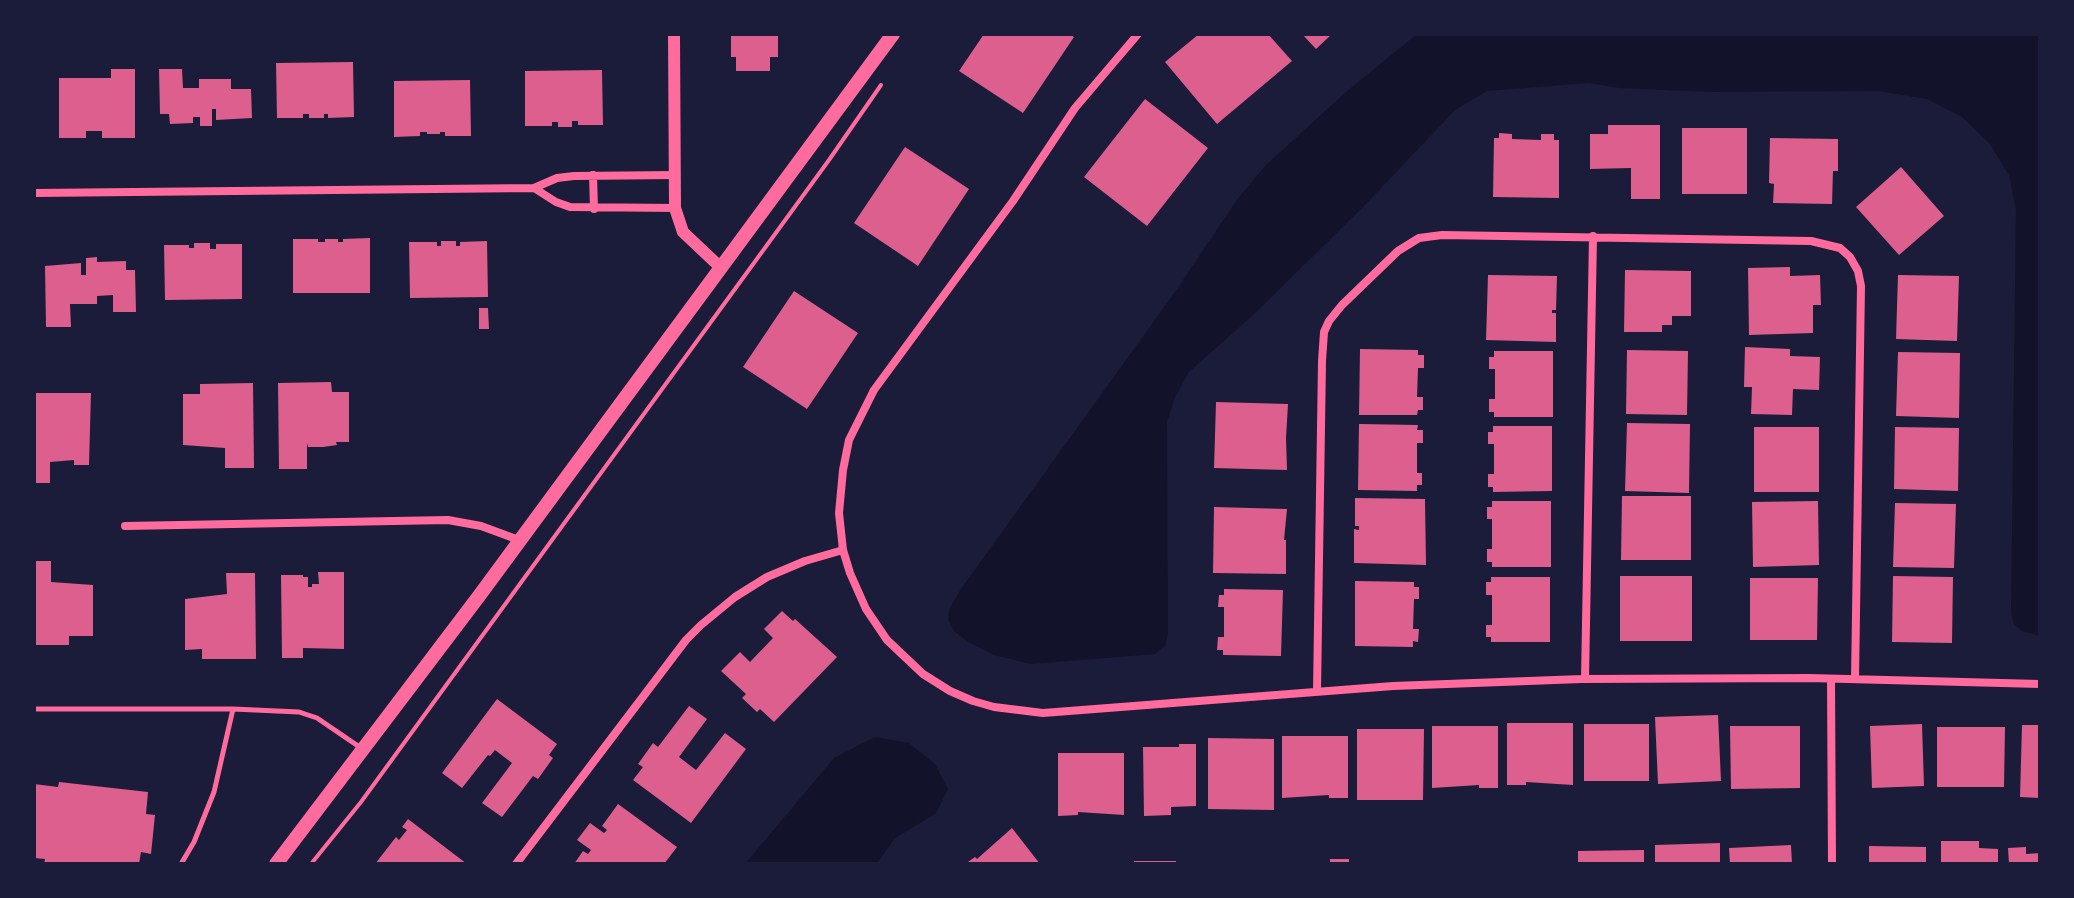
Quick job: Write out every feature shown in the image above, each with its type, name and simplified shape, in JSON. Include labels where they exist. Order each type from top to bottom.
[{"type":"main road","points":[[276,864],[893,34]]},
{"type":"street","points":[[674,34],[675,208],[683,232],[719,266]]},
{"type":"street","points":[[1138,34],[1075,108],[1013,201],[866,403],[849,440],[839,513],[843,550],[866,609],[887,640],[916,669],[963,697],[1025,712],[1317,691],[1585,679],[1855,679],[2040,684]]},
{"type":"street","points":[[593,175],[594,209]]},
{"type":"street","points":[[34,193],[534,188],[557,178],[675,175]]},
{"type":"street","points":[[534,188],[556,202],[594,209],[675,208]]},
{"type":"street","points":[[1317,691],[1324,332],[1333,316],[1353,294],[1398,251],[1419,238],[1442,235],[1811,241],[1840,248],[1854,263],[1861,286],[1855,679]]},
{"type":"street","points":[[1585,679],[1593,236]]},
{"type":"street","points":[[125,526],[448,520],[481,526],[519,540]]},
{"type":"street","points":[[516,864],[701,625],[735,597],[767,577],[843,550]]},
{"type":"street","points":[[1831,679],[1832,864]]},
{"type":"lane","points":[[34,709],[299,712],[317,718],[363,750]]},
{"type":"lane","points":[[181,864],[194,842],[214,792],[233,709]]},
{"type":"path","points":[[311,864],[361,802],[881,85]]},
{"type":"shaded area","points":[[1417,34],[2040,34],[2040,636],[2022,631],[2014,625],[2011,613],[2016,210],[2009,175],[1990,144],[1962,117],[1927,99],[1879,91],[1712,92],[1620,88],[1589,83],[1487,91],[1455,110],[1364,206],[1253,315],[1189,372],[1175,397],[1167,422],[1168,634],[1165,646],[1155,654],[1031,664],[994,655],[954,631],[948,619],[949,610],[961,589],[1175,292],[1236,201],[1265,166],[1346,92]]},
{"type":"shaded area","points":[[875,737],[909,743],[935,764],[948,789],[936,813],[894,839],[877,864],[745,864],[834,758]]},
{"type":"building","points":[[731,34],[778,34],[778,57],[770,57],[770,71],[736,71],[736,57],[731,57]]},
{"type":"building","points":[[984,34],[1069,34],[1074,37],[1023,113],[959,71]]},
{"type":"building","points":[[1199,34],[1268,34],[1292,61],[1217,124],[1165,62]]},
{"type":"building","points":[[1302,34],[1332,34],[1316,49]]},
{"type":"building","points":[[353,62],[354,117],[328,118],[328,114],[324,114],[324,118],[309,118],[309,114],[303,114],[303,118],[277,118],[276,63]]},
{"type":"building","points":[[111,69],[135,69],[135,138],[102,138],[102,131],[86,131],[86,138],[59,138],[59,78],[111,78]]},
{"type":"building","points":[[159,69],[182,69],[183,88],[199,88],[199,79],[231,79],[231,89],[251,89],[252,118],[216,120],[216,109],[212,109],[212,126],[200,126],[200,117],[193,117],[193,123],[170,124],[169,114],[160,114]]},
{"type":"building","points":[[602,70],[603,125],[578,125],[578,121],[572,121],[572,127],[558,127],[558,122],[552,122],[552,126],[525,126],[525,71]]},
{"type":"building","points":[[470,80],[471,136],[420,132],[420,136],[394,137],[394,81]]},
{"type":"building","points":[[1145,99],[1208,148],[1147,226],[1084,177]]},
{"type":"building","points":[[1608,125],[1660,125],[1660,199],[1631,199],[1631,168],[1590,169],[1590,134],[1608,134]]},
{"type":"building","points":[[1682,128],[1747,128],[1747,194],[1682,194]]},
{"type":"building","points":[[1499,133],[1512,134],[1512,139],[1541,140],[1541,134],[1554,134],[1554,140],[1559,140],[1559,198],[1493,197],[1494,138],[1499,138]]},
{"type":"building","points":[[1770,138],[1838,139],[1838,171],[1833,171],[1832,204],[1773,203],[1774,184],[1769,183]]},
{"type":"building","points":[[905,147],[969,189],[918,266],[854,223]]},
{"type":"building","points":[[1901,167],[1944,216],[1899,255],[1856,207]]},
{"type":"building","points":[[370,238],[370,293],[293,293],[293,239],[325,242],[325,239],[338,239],[338,242],[343,242],[343,239]]},
{"type":"building","points":[[441,241],[456,241],[456,246],[460,246],[460,242],[487,241],[488,297],[410,298],[409,242],[437,242],[437,246],[441,246]]},
{"type":"building","points":[[194,243],[210,243],[210,249],[216,249],[216,244],[242,244],[242,299],[165,300],[164,245],[189,245],[189,248],[194,248]]},
{"type":"building","points":[[97,257],[97,262],[126,261],[126,270],[135,270],[136,312],[113,312],[113,295],[97,296],[97,304],[70,304],[71,327],[46,327],[45,266],[81,263],[81,275],[86,275],[86,258]]},
{"type":"building","points":[[1790,267],[1790,276],[1820,275],[1821,305],[1813,305],[1813,333],[1749,335],[1748,268]]},
{"type":"building","points":[[1625,270],[1691,271],[1691,316],[1672,316],[1672,325],[1662,325],[1662,332],[1624,332]]},
{"type":"building","points":[[1488,275],[1557,276],[1556,310],[1552,310],[1556,313],[1556,342],[1486,340]]},
{"type":"building","points":[[1898,275],[1959,276],[1957,341],[1896,339]]},
{"type":"building","points":[[794,291],[858,333],[807,409],[743,367]]},
{"type":"building","points":[[479,308],[488,308],[489,329],[479,329]]},
{"type":"building","points":[[1745,347],[1790,349],[1790,356],[1820,357],[1819,390],[1793,389],[1792,415],[1751,414],[1752,387],[1744,387]]},
{"type":"building","points":[[1360,349],[1418,350],[1418,355],[1424,355],[1424,368],[1418,368],[1417,397],[1423,397],[1423,410],[1418,410],[1417,415],[1359,415]]},
{"type":"building","points":[[1627,350],[1688,351],[1687,415],[1626,414]]},
{"type":"building","points":[[1494,351],[1553,351],[1553,417],[1494,417],[1494,412],[1489,412],[1489,399],[1495,399],[1495,369],[1489,369],[1489,357],[1494,357]]},
{"type":"building","points":[[1898,352],[1960,353],[1959,418],[1896,416]]},
{"type":"building","points":[[331,382],[332,392],[349,392],[349,442],[336,442],[337,445],[323,447],[308,447],[307,443],[307,469],[279,469],[278,383]]},
{"type":"building","points":[[253,383],[254,468],[225,468],[225,448],[183,445],[183,394],[200,394],[200,384]]},
{"type":"building","points":[[34,393],[91,393],[89,465],[74,465],[74,460],[50,462],[50,483],[34,483]]},
{"type":"building","points":[[1216,402],[1288,404],[1287,470],[1214,468]]},
{"type":"building","points":[[1627,423],[1690,424],[1689,493],[1625,491]]},
{"type":"building","points":[[1359,424],[1418,425],[1417,430],[1423,430],[1423,443],[1417,443],[1417,473],[1422,473],[1422,485],[1417,485],[1417,491],[1358,490]]},
{"type":"building","points":[[1493,426],[1552,426],[1552,491],[1493,492],[1493,487],[1488,487],[1488,474],[1494,474],[1494,444],[1488,444],[1488,432],[1493,432]]},
{"type":"building","points":[[1754,427],[1819,427],[1819,492],[1754,492]]},
{"type":"building","points":[[1895,427],[1959,428],[1958,491],[1894,489]]},
{"type":"building","points":[[1622,496],[1691,496],[1691,560],[1621,560]]},
{"type":"building","points":[[1355,498],[1425,499],[1426,565],[1354,563],[1354,529],[1359,530],[1359,526],[1355,526]]},
{"type":"building","points":[[1492,501],[1551,501],[1551,567],[1492,567],[1492,562],[1487,562],[1487,549],[1492,549],[1492,519],[1487,519],[1487,507],[1492,507]]},
{"type":"building","points":[[1818,501],[1819,565],[1753,567],[1752,502]]},
{"type":"building","points":[[1895,503],[1956,504],[1954,568],[1893,567]]},
{"type":"building","points":[[1214,507],[1287,509],[1284,540],[1286,574],[1213,573]]},
{"type":"building","points":[[34,561],[51,561],[51,582],[93,585],[93,636],[69,636],[69,645],[34,645]]},
{"type":"building","points":[[318,572],[344,572],[344,649],[303,648],[303,658],[282,658],[281,575],[303,575],[308,577],[308,587],[312,587],[312,584],[319,584]]},
{"type":"building","points":[[226,573],[255,573],[256,659],[202,659],[202,649],[185,650],[185,599],[227,594]]},
{"type":"building","points":[[1620,576],[1692,576],[1692,641],[1620,641]]},
{"type":"building","points":[[1893,576],[1953,577],[1952,643],[1892,642]]},
{"type":"building","points":[[1491,577],[1550,577],[1550,642],[1491,642],[1491,637],[1486,637],[1486,625],[1492,625],[1492,595],[1486,595],[1486,582],[1491,582]]},
{"type":"building","points":[[1750,578],[1818,578],[1817,640],[1750,640]]},
{"type":"building","points":[[1355,581],[1414,582],[1414,587],[1419,587],[1419,599],[1414,599],[1413,629],[1419,629],[1418,642],[1413,641],[1413,647],[1355,646]]},
{"type":"building","points":[[1224,589],[1283,590],[1281,656],[1223,655],[1223,650],[1217,650],[1218,637],[1224,637],[1224,607],[1218,607],[1219,595],[1224,595]]},
{"type":"building","points":[[782,611],[837,657],[774,722],[742,698],[746,694],[721,671],[740,652],[750,662],[773,638],[764,629]]},
{"type":"building","points":[[497,699],[557,744],[549,755],[553,758],[538,779],[533,776],[502,817],[482,803],[512,763],[495,750],[462,788],[442,773]]},
{"type":"building","points":[[689,706],[707,719],[679,757],[696,770],[725,733],[746,749],[691,823],[633,780],[643,767],[638,764],[653,743],[658,747]]},
{"type":"building","points":[[1718,715],[1721,781],[1658,784],[1655,717]]},
{"type":"building","points":[[1507,723],[1573,723],[1573,785],[1526,782],[1526,785],[1507,785]]},
{"type":"building","points":[[1584,724],[1649,724],[1649,781],[1584,781]]},
{"type":"building","points":[[1922,724],[1924,786],[1872,788],[1870,726]]},
{"type":"building","points":[[2022,725],[2040,725],[2040,798],[2020,797]]},
{"type":"building","points":[[1432,726],[1498,726],[1498,788],[1479,788],[1479,785],[1432,788]]},
{"type":"building","points":[[1730,726],[1800,726],[1800,788],[1731,789]]},
{"type":"building","points":[[1937,727],[2005,727],[2004,787],[1937,787]]},
{"type":"building","points":[[1357,729],[1424,729],[1423,800],[1357,800]]},
{"type":"building","points":[[1282,736],[1348,736],[1348,798],[1329,798],[1329,795],[1282,798]]},
{"type":"building","points":[[1208,738],[1274,739],[1274,810],[1208,809]]},
{"type":"building","points":[[1179,744],[1196,744],[1196,806],[1171,807],[1171,815],[1144,816],[1143,747],[1179,747]]},
{"type":"building","points":[[1058,753],[1124,753],[1124,815],[1078,812],[1078,815],[1058,816]]},
{"type":"building","points":[[59,782],[148,792],[146,814],[155,815],[151,854],[141,852],[139,864],[44,864],[45,859],[34,858],[34,784],[58,787]]},
{"type":"building","points":[[618,804],[677,847],[664,864],[574,864],[583,851],[588,854],[591,850],[577,840],[590,823],[604,833],[607,830],[602,826]]},
{"type":"building","points":[[408,819],[467,864],[375,864],[396,837],[399,840],[407,830],[402,827]]},
{"type":"building","points":[[1012,828],[1040,864],[965,864],[975,857],[977,859]]},
{"type":"building","points":[[1941,841],[1979,841],[1979,848],[1998,849],[1998,864],[1941,864]]},
{"type":"building","points":[[1720,843],[1720,864],[1655,864],[1655,845]]},
{"type":"building","points":[[1791,845],[1792,864],[1730,864],[1729,848]]},
{"type":"building","points":[[1869,846],[1926,847],[1926,864],[1869,864]]},
{"type":"building","points":[[2026,847],[2026,854],[2040,853],[2040,864],[2009,864],[2008,848]]},
{"type":"building","points":[[1644,850],[1644,864],[1578,864],[1578,851]]},
{"type":"building","points":[[1330,859],[1349,859],[1349,864],[1330,864]]},
{"type":"building","points":[[1134,861],[1176,861],[1176,864],[1134,864]]}]
